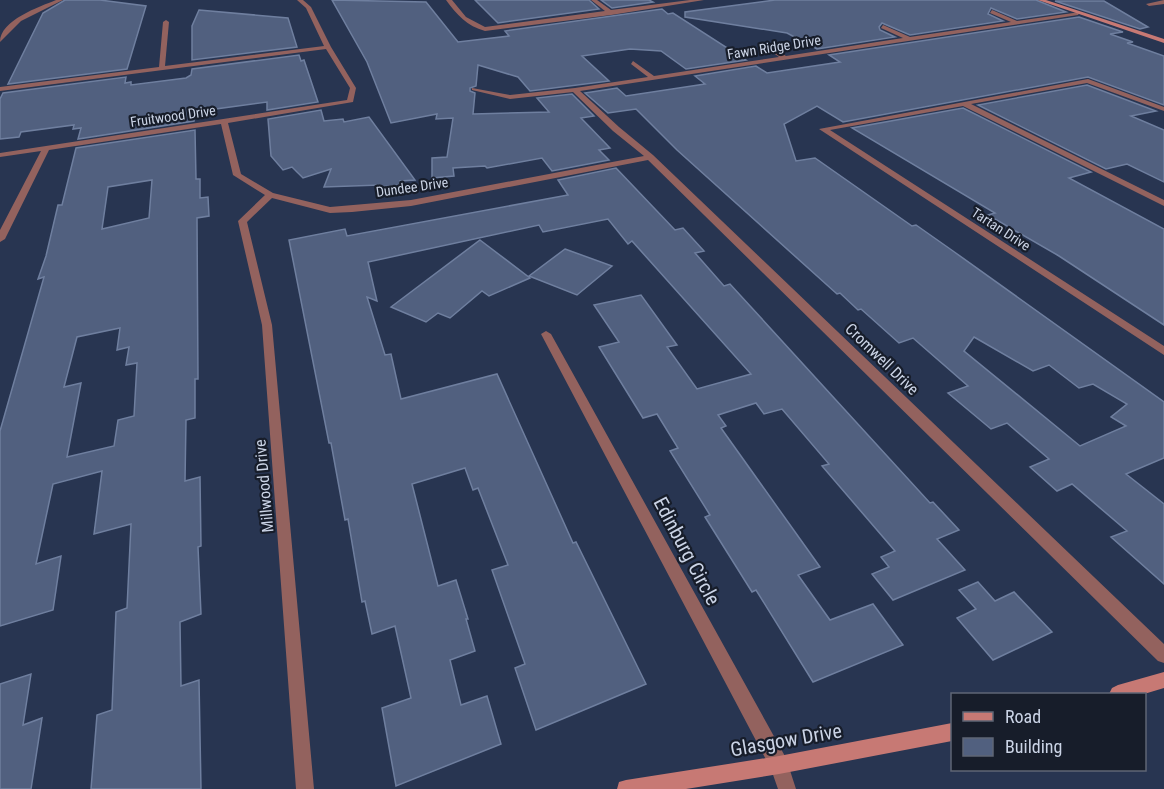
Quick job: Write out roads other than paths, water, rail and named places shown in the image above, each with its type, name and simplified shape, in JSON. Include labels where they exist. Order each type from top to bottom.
[{"type":"street","points":[[0,40],[9,25],[19,17],[60,0]]},
{"type":"street","points":[[0,88],[328,47],[308,7],[300,0]]},
{"type":"street","points":[[449,0],[456,11],[474,26],[485,28],[701,0]]},
{"type":"street","points":[[594,0],[610,13]]},
{"type":"street","points":[[1041,0],[1164,41]]},
{"type":"street","points":[[1149,4],[1164,2]]},
{"type":"street","points":[[992,12],[1017,22]]},
{"type":"street","name":"Fawn Ridge Drive","points":[[474,89],[510,97],[575,90],[1078,13]]},
{"type":"street","points":[[162,68],[166,22]]},
{"type":"street","points":[[883,27],[909,39]]},
{"type":"street","points":[[766,45],[785,57]]},
{"type":"street","name":"Fruitwood Drive","points":[[0,155],[350,102],[353,88],[328,47]]},
{"type":"street","points":[[633,63],[653,78]]},
{"type":"street","points":[[963,102],[1088,81],[1164,109]]},
{"type":"street","name":"Cromwell Drive","points":[[575,90],[650,157],[1164,655]]},
{"type":"street","points":[[963,102],[1164,203]]},
{"type":"street","name":"Tartan Drive","points":[[963,102],[823,129],[1164,351]]},
{"type":"street","name":"Dundee Drive","points":[[224,122],[237,175],[270,195],[330,210],[411,203],[650,157]]},
{"type":"street","points":[[0,239],[46,148]]},
{"type":"street","name":"Millwood Drive","points":[[270,195],[242,221],[267,325],[305,789]]},
{"type":"street","name":"Edinburg Circle","points":[[546,334],[779,765],[787,789]]},
{"type":"street","points":[[1121,693],[1164,680]]},
{"type":"street","name":"Glasgow Drive","points":[[627,789],[779,765],[951,732]]}]
